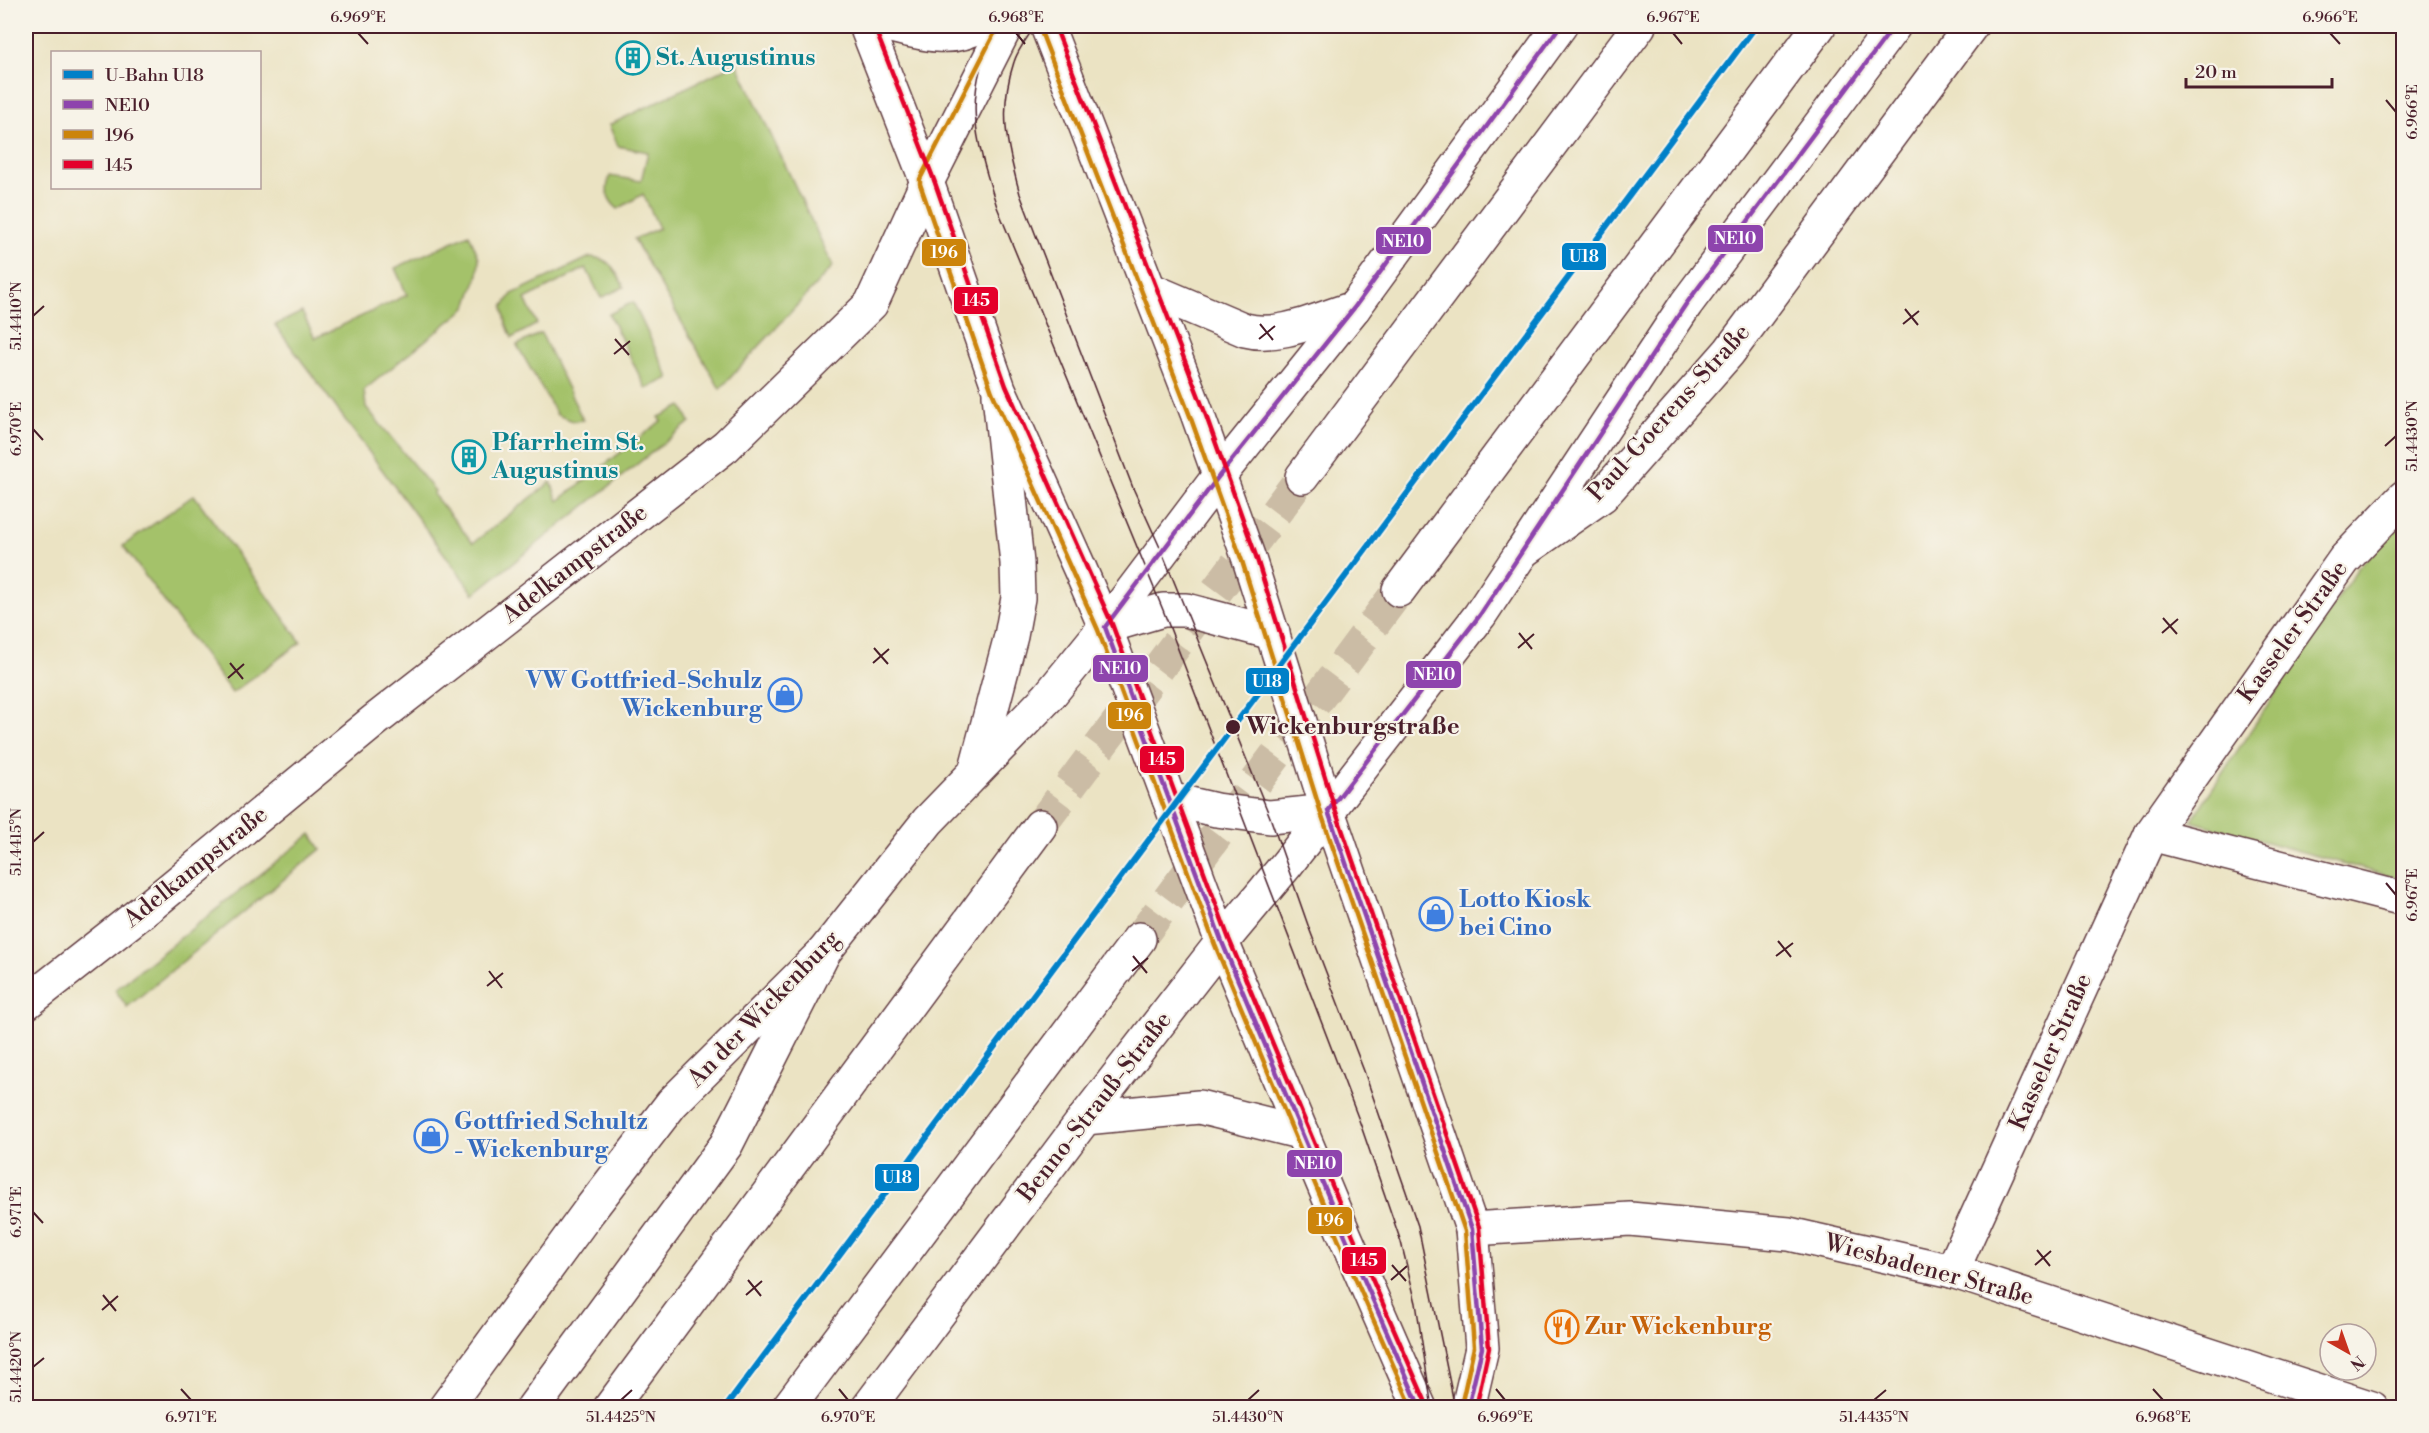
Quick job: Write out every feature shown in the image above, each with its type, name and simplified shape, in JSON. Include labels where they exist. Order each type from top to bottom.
[{"type":"main road","points":[[866,26],[927,182],[999,389],[1105,627],[1222,942],[1345,1236],[1420,1407]]},
{"type":"main road","points":[[891,26],[929,35],[954,35],[979,26]]},
{"type":"main road","name":"Adelkampstraße","points":[[26,1004],[152,904],[374,721],[726,446],[871,304],[927,182],[1006,26]]},
{"type":"main road","points":[[1047,26],[1151,290],[1219,476],[1273,633],[1328,811],[1472,1229],[1482,1348],[1468,1407]]},
{"type":"main road","points":[[1105,627],[1219,476],[1354,308],[1560,26]]},
{"type":"main road","points":[[1302,477],[1639,26]]},
{"type":"main road","points":[[1400,590],[1819,26]]},
{"type":"main road","points":[[1522,552],[1686,304],[1894,26]]},
{"type":"main road","name":"Paul-Goerens-Straße","points":[[1328,811],[1480,615],[1522,552],[1602,496],[1729,352],[1971,26]]},
{"type":"main road","points":[[1151,290],[1245,330],[1259,333],[1274,332],[1354,308]]},
{"type":"main road","points":[[974,774],[1011,636],[1018,598],[1017,563],[999,389]]},
{"type":"main road","name":"Kasseler Straße","points":[[1952,1271],[2151,834],[2344,560],[2403,497]]},
{"type":"main road","points":[[1105,627],[1163,610],[1186,610],[1273,633]]},
{"type":"main road","name":"An der Wickenburg","points":[[445,1407],[589,1211],[672,1103],[824,952],[928,821],[1048,697],[1105,627]]},
{"type":"main road","points":[[1169,799],[1216,810],[1270,817],[1328,811]]},
{"type":"main road","name":"Benno-Strauß-Straße","points":[[868,1407],[1085,1118],[1222,942],[1328,811]]},
{"type":"main road","points":[[610,1407],[1040,826]]},
{"type":"main road","points":[[2151,834],[2403,899]]},
{"type":"main road","points":[[788,1407],[1138,939]]},
{"type":"main road","points":[[533,1407],[726,1145],[824,952]]},
{"type":"main road","points":[[1085,1118],[1199,1107],[1303,1133]]},
{"type":"main road","name":"Wiesbadener Straße","points":[[1472,1229],[1630,1219],[1789,1234],[1952,1271],[2372,1407]]},
{"type":"green space","points":[[737,63],[833,266],[720,389],[634,239],[659,228],[643,194],[618,209],[609,198],[607,186],[610,176],[641,181],[648,152],[618,146],[609,125]]},
{"type":"green space","points":[[469,234],[479,258],[478,274],[467,307],[364,390],[366,407],[435,491],[433,494],[473,543],[551,482],[558,501],[661,421],[659,417],[682,406],[690,422],[474,594],[275,325],[302,312],[315,338],[407,295],[395,268]]},
{"type":"green space","points":[[590,257],[608,262],[624,287],[601,298],[586,268],[525,299],[537,324],[512,338],[503,307],[512,294]]},
{"type":"green space","points":[[633,302],[669,378],[646,389],[609,314]]},
{"type":"green space","points":[[541,333],[583,420],[573,421],[557,415],[517,345]]},
{"type":"green space","points":[[194,495],[301,642],[232,693],[123,546]]},
{"type":"green space","points":[[2403,520],[2403,880],[2191,821],[2357,569]]},
{"type":"green space","points":[[311,834],[321,849],[127,1007],[115,990]]},
{"type":"tunnel","points":[[1040,826],[1302,477]]},
{"type":"tunnel","points":[[1139,939],[1399,590]]},
{"type":"tram line","points":[[998,26],[986,50],[979,73],[975,116],[983,159],[997,207],[1163,610],[1359,1120],[1401,1242],[1416,1303],[1432,1408]]},
{"type":"tram line","points":[[1035,26],[1016,57],[1006,96],[1008,144],[1020,194],[1133,488],[1162,552],[1270,817],[1309,928],[1364,1071],[1418,1226],[1455,1408]]},
{"type":"metro line","name":"U18","points":[[725,1408],[1756,26]]},
{"type":"transit line","name":"145","points":[[874,26],[934,180],[1006,386],[1112,624],[1229,939],[1427,1405]]},
{"type":"transit line","name":"196","points":[[998,26],[920,179],[920,184],[992,392],[1098,630],[1215,945],[1338,1239],[1412,1408]]},
{"type":"transit line","name":"145","points":[[1055,26],[1204,410],[1256,556],[1335,809],[1479,1227],[1489,1348],[1476,1408]]},
{"type":"transit line","name":"NE10","points":[[1420,1408],[1222,942],[1105,627],[1219,476],[1354,308],[1560,26]]},
{"type":"transit line","name":"NE10","points":[[1468,1408],[1482,1348],[1472,1229],[1328,811],[1480,615],[1686,304],[1894,26]]},
{"type":"transit line","name":"196","points":[[1040,29],[1190,416],[1242,561],[1321,813],[1465,1231],[1474,1347],[1461,1406]]},
{"type":"place","name":"St. Augustinus","points":[[633,58]]},
{"type":"place","name":"Pfarrheim St. Augustinus","points":[[469,457]]},
{"type":"place","name":"VW Gottfried-Schulz Wickenburg","points":[[785,695]]},
{"type":"place","name":"Wickenburgstraße","points":[[1233,727]]},
{"type":"place","name":"Lotto Kiosk bei Cino","points":[[1436,914]]},
{"type":"place","name":"Gottfried Schultz - Wickenburg","points":[[431,1136]]},
{"type":"place","name":"Zur Wickenburg","points":[[1562,1327]]}]
